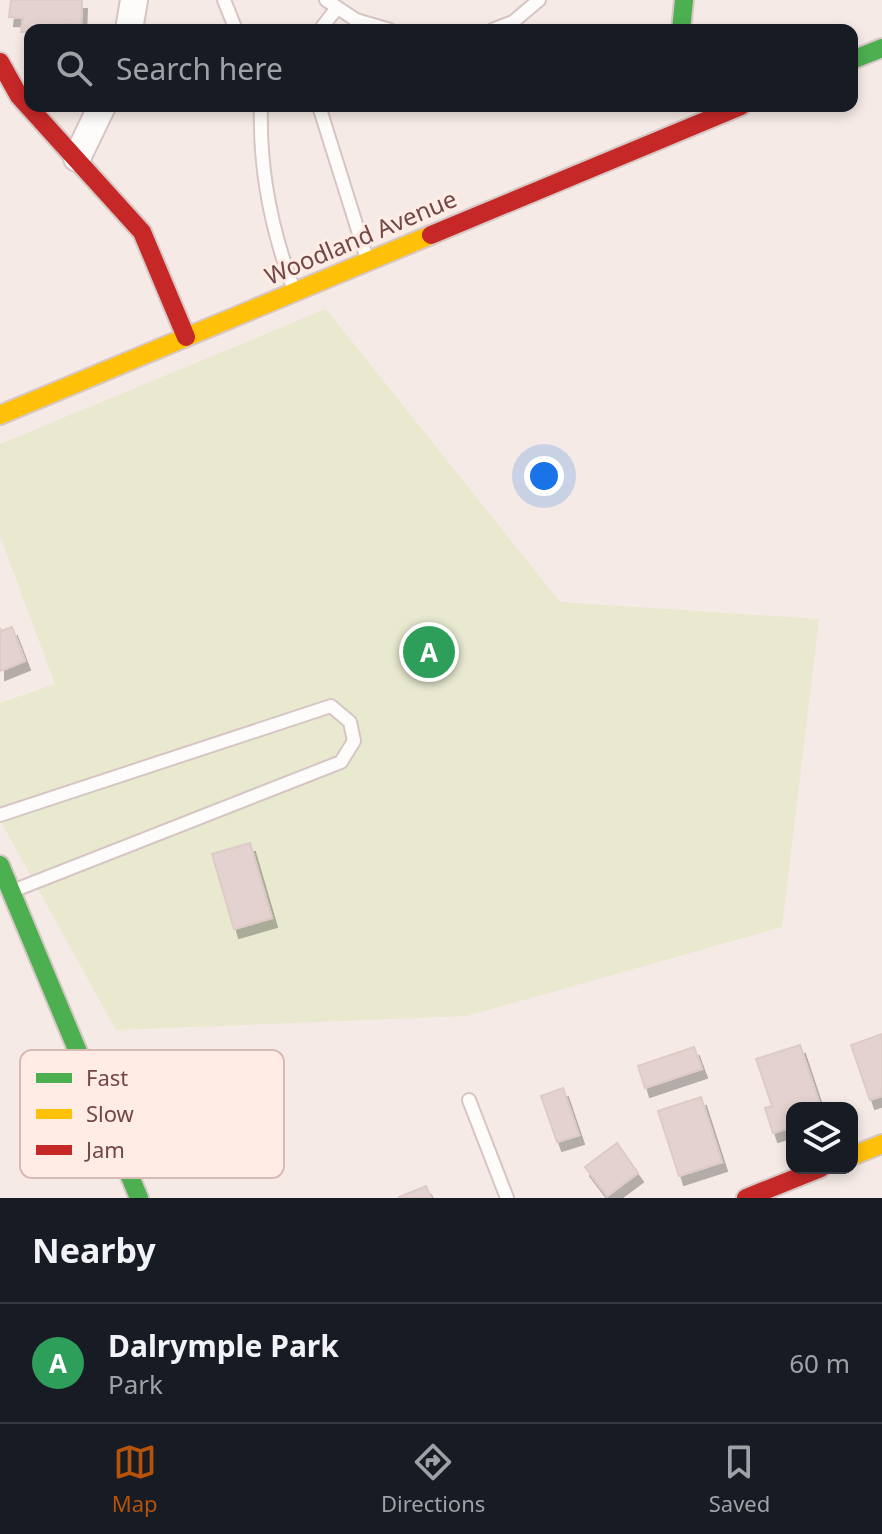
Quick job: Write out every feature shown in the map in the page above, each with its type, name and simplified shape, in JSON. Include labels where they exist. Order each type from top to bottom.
[{"type":"street","points":[[130,24],[134,0]]},
{"type":"street","points":[[682,24],[684,0]]},
{"type":"street","points":[[858,58],[882,48]]},
{"type":"street","points":[[0,62],[24,101]]},
{"type":"street","points":[[34,112],[142,232],[186,337]]},
{"type":"street","points":[[77,158],[99,112]]},
{"type":"street","name":"Woodland Avenue","points":[[0,415],[367,261],[671,128],[722,112]]},
{"type":"street","points":[[0,865],[78,1050]]},
{"type":"street","points":[[858,1154],[882,1144]]},
{"type":"street","points":[[746,1198],[806,1174]]},
{"type":"street","points":[[131,1178],[139,1198]]},
{"type":"lane","points":[[224,0],[234,24]]},
{"type":"lane","points":[[508,24],[539,0]]},
{"type":"lane","points":[[323,24],[331,4],[356,20],[370,24]]},
{"type":"lane","points":[[261,112],[259,144],[265,188],[278,248],[295,291]]},
{"type":"lane","points":[[321,112],[367,261]]},
{"type":"lane","points":[[0,815],[331,706],[350,722],[354,741],[341,762],[12,891]]},
{"type":"lane","points":[[469,1100],[507,1198]]},
{"type":"green space","points":[[326,309],[560,602],[819,619],[782,927],[467,1016],[116,1030],[0,820],[0,703],[55,684],[0,536],[0,444]]},
{"type":"building","points":[[11,0],[82,0],[81,24],[24,24],[24,32],[21,32],[23,18],[9,17]]},
{"type":"building","points":[[12,627],[25,661],[0,671],[0,628],[1,631]]},
{"type":"building","points":[[250,843],[272,918],[234,929],[212,854]]},
{"type":"building","points":[[882,1034],[882,1096],[870,1100],[851,1045]]},
{"type":"building","points":[[800,1045],[819,1102],[786,1102],[786,1129],[773,1133],[765,1108],[772,1106],[756,1059]]},
{"type":"building","points":[[694,1047],[702,1069],[645,1088],[638,1066]]},
{"type":"building","points":[[563,1088],[579,1135],[557,1142],[541,1096]]},
{"type":"building","points":[[701,1097],[722,1162],[679,1176],[658,1111]]},
{"type":"building","points":[[617,1143],[638,1173],[607,1196],[585,1167]]},
{"type":"building","points":[[426,1186],[431,1198],[399,1198],[399,1197]]},
{"type":"traffic: fast","points":[[682,24],[684,0]]},
{"type":"traffic: fast","points":[[858,58],[882,48]]},
{"type":"traffic: fast","points":[[0,865],[77,1050]]},
{"type":"traffic: fast","points":[[131,1178],[139,1198]]},
{"type":"traffic: slow","points":[[0,415],[431,235]]},
{"type":"traffic: slow","points":[[858,1154],[882,1144]]},
{"type":"traffic: jam","points":[[0,62],[24,102]]},
{"type":"traffic: jam","points":[[33,112],[142,232],[186,337]]},
{"type":"traffic: jam","points":[[431,235],[727,112]]},
{"type":"traffic: jam","points":[[746,1198],[806,1174]]},
{"type":"place","name":"Dalrymple Park","points":[[429,652]]}]
